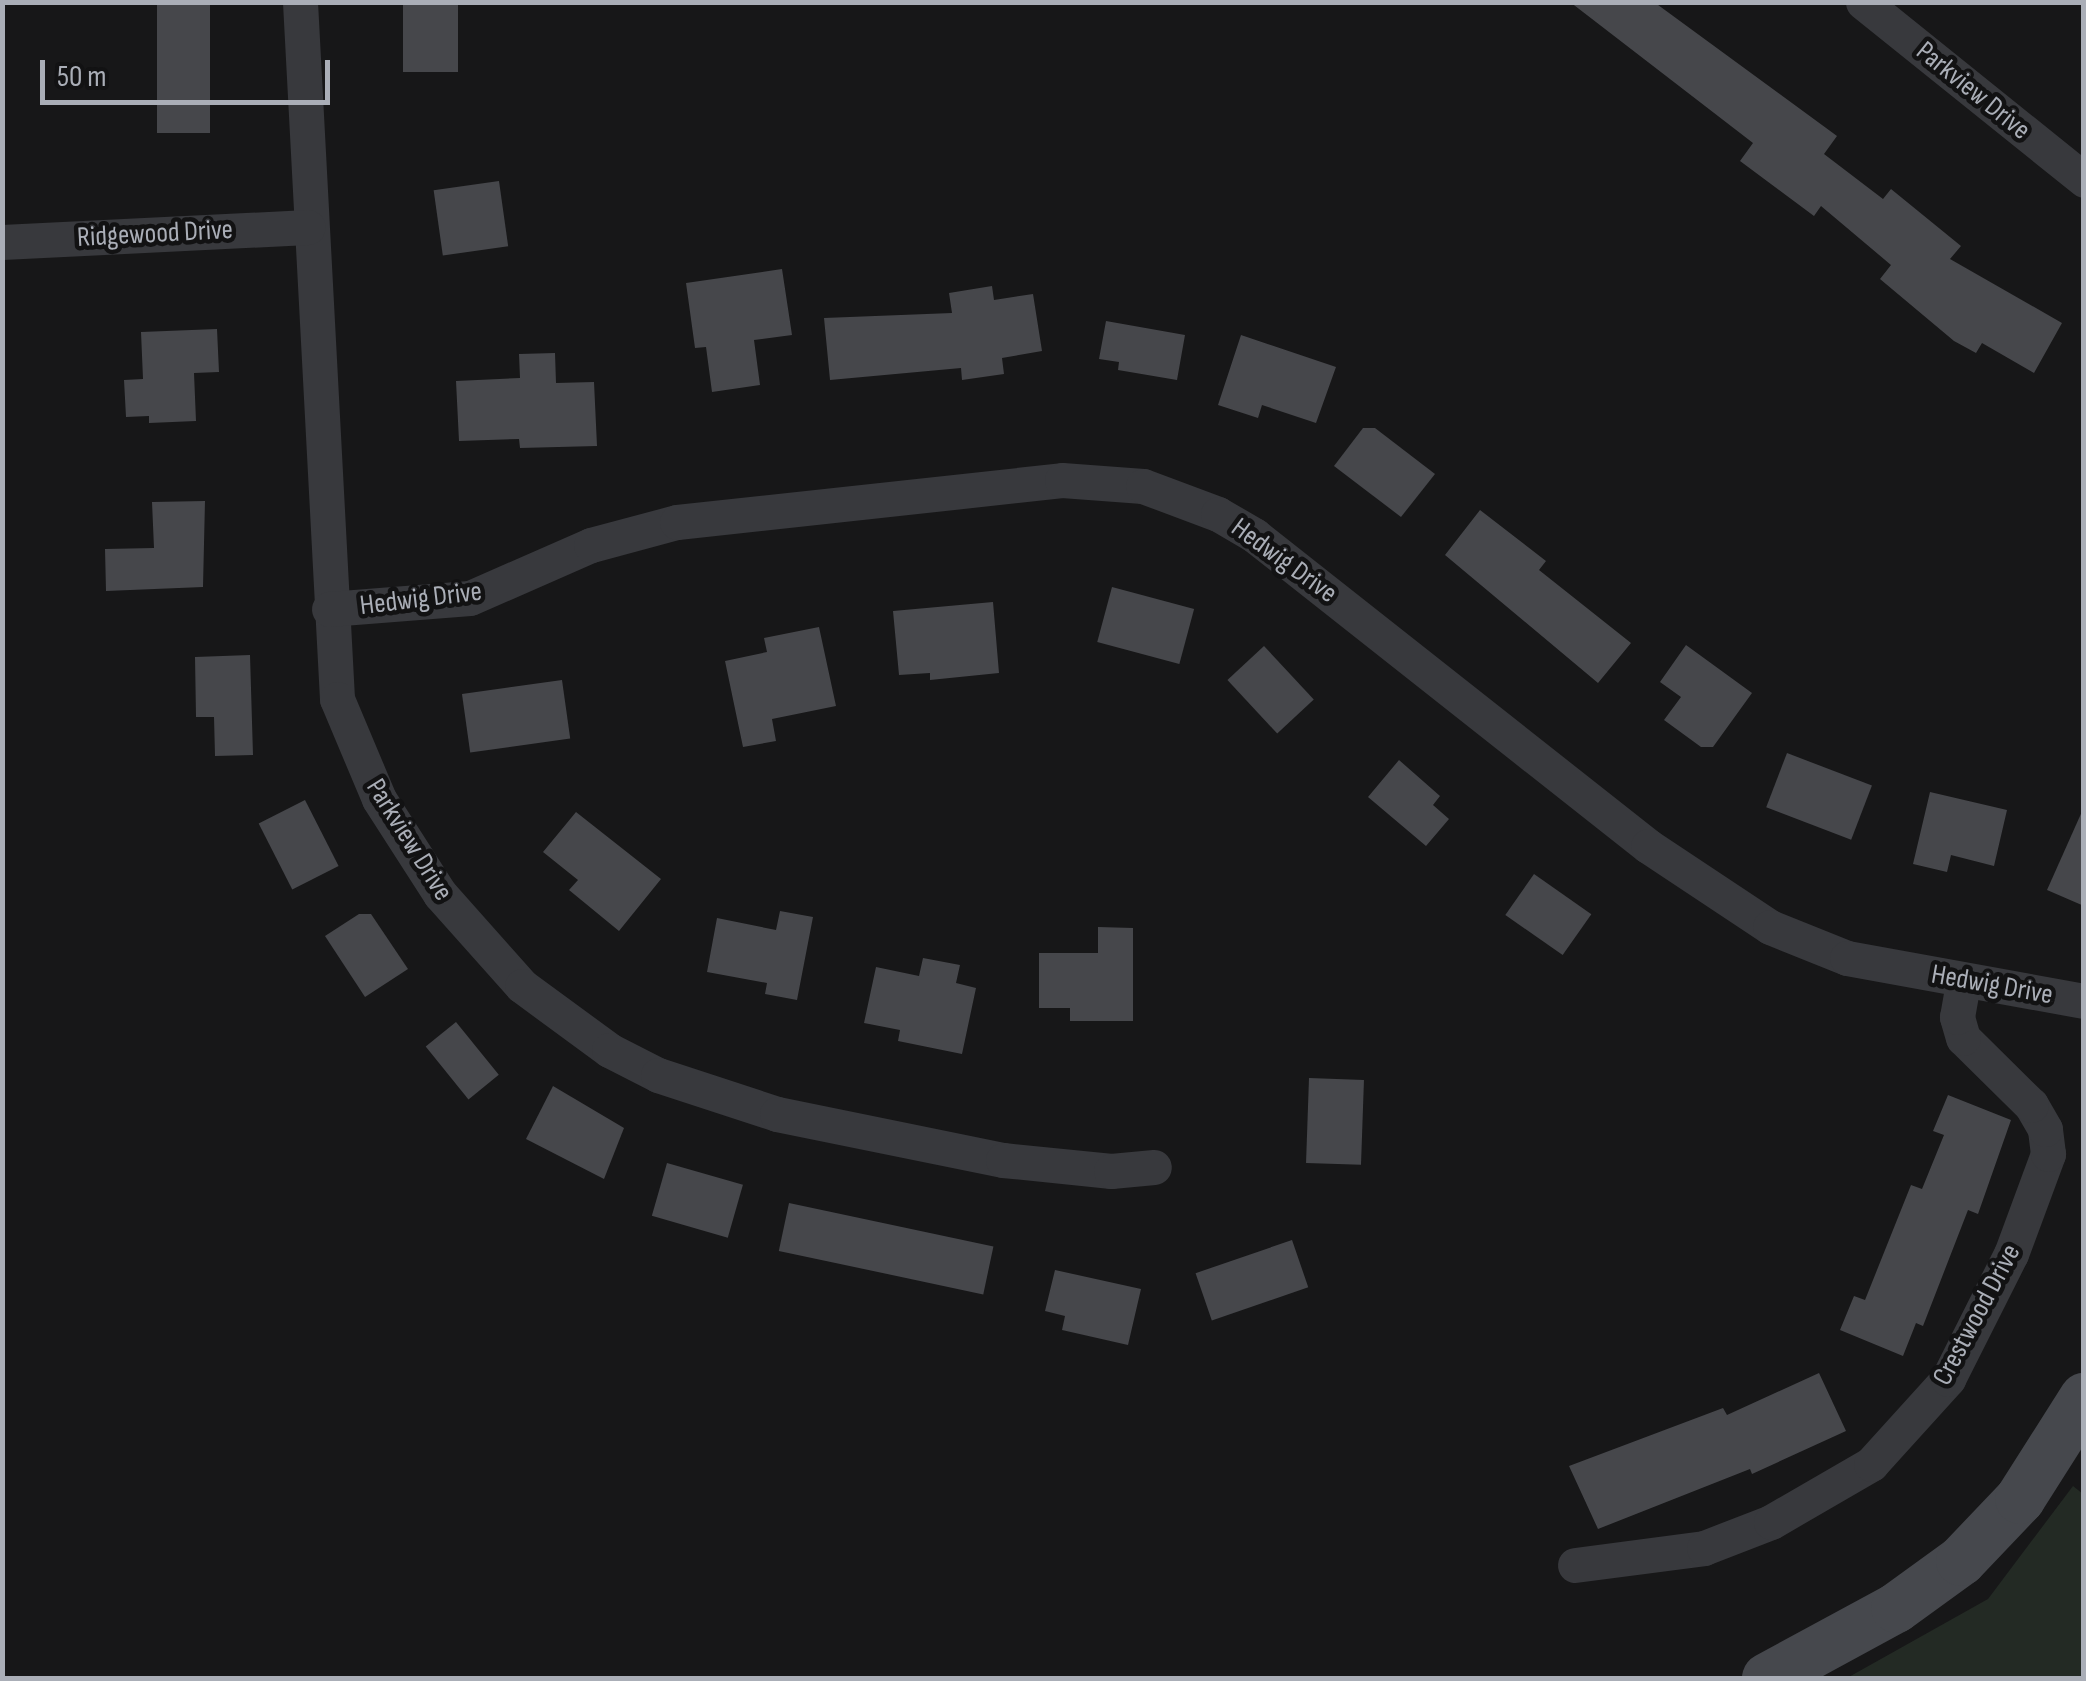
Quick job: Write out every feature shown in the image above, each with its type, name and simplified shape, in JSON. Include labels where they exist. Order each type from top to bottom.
[{"type":"main road","points":[[1767,1678],[1896,1608],[1962,1561],[2020,1499],[2084,1398]]},
{"type":"street","name":"Parkview Drive","points":[[300,2],[308,227],[337,699],[371,783],[406,844],[478,943],[522,986],[608,1050],[722,1098],[850,1130],[1064,1168],[1154,1166]]},
{"type":"street","name":"Parkview Drive","points":[[1863,2],[2084,180]]},
{"type":"street","name":"Ridgewood Drive","points":[[2,242],[308,227]]},
{"type":"street","name":"Hedwig Drive","points":[[329,609],[470,598],[591,545],[677,522],[1062,480],[1143,486],[1218,514],[1254,535],[1733,906],[1806,945],[1964,983],[2084,1001]]},
{"type":"street","name":"Crestwood Drive","points":[[1575,1564],[1704,1548],[1771,1522],[1871,1464],[1948,1379],[2012,1254],[2048,1154],[2045,1129],[2031,1106],[1964,1038],[1956,1018],[1964,983]]},
{"type":"shaded area","points":[[2073,1486],[2083,1494],[2083,1678],[1847,1678],[1988,1599]]},
{"type":"building","points":[[157,2],[210,2],[210,133],[157,133]]},
{"type":"building","points":[[403,2],[458,2],[458,72],[403,72]]},
{"type":"building","points":[[1570,2],[1654,2],[1837,136],[1824,154],[1883,199],[1891,189],[1961,246],[1950,259],[2062,323],[2034,373],[1982,343],[1976,353],[1954,341],[1880,279],[1891,265],[1821,206],[1814,216],[1740,161],[1753,143]]},
{"type":"building","points":[[499,181],[508,246],[443,256],[434,190]]},
{"type":"building","points":[[782,269],[792,335],[754,340],[760,385],[712,392],[706,347],[695,348],[686,283]]},
{"type":"building","points":[[992,286],[994,300],[1033,294],[1042,351],[1002,358],[1004,374],[962,380],[961,368],[830,380],[824,318],[952,313],[949,293]]},
{"type":"building","points":[[1106,321],[1185,335],[1177,380],[1118,370],[1119,362],[1099,359]]},
{"type":"building","points":[[217,329],[219,372],[194,373],[196,421],[149,423],[149,416],[126,417],[124,380],[143,379],[141,332]]},
{"type":"building","points":[[1241,335],[1336,367],[1316,423],[1262,405],[1258,418],[1218,405]]},
{"type":"building","points":[[555,353],[556,383],[594,382],[597,446],[520,448],[519,439],[459,441],[456,381],[520,378],[519,354]]},
{"type":"building","points":[[1363,428],[1375,428],[1435,474],[1401,517],[1334,466]]},
{"type":"building","points":[[205,501],[203,587],[106,591],[105,549],[154,548],[152,502]]},
{"type":"building","points":[[1480,510],[1546,561],[1539,570],[1631,643],[1598,683],[1445,555]]},
{"type":"building","points":[[1112,587],[1194,609],[1179,664],[1097,642]]},
{"type":"building","points":[[993,602],[999,673],[930,680],[930,673],[899,675],[893,611]]},
{"type":"building","points":[[819,627],[836,706],[772,719],[776,741],[743,747],[725,661],[767,652],[764,638]]},
{"type":"building","points":[[1686,645],[1752,693],[1713,747],[1701,747],[1664,720],[1681,697],[1660,682]]},
{"type":"building","points":[[1264,646],[1314,699],[1277,733],[1227,680]]},
{"type":"building","points":[[250,655],[253,755],[215,756],[214,717],[196,717],[195,657]]},
{"type":"building","points":[[562,680],[570,738],[470,752],[462,694]]},
{"type":"building","points":[[1787,753],[1872,786],[1851,840],[1766,807]]},
{"type":"building","points":[[1399,760],[1440,796],[1433,805],[1449,819],[1426,846],[1368,797]]},
{"type":"building","points":[[1930,792],[2007,810],[1994,866],[1951,855],[1947,872],[1913,864]]},
{"type":"building","points":[[305,800],[339,866],[292,890],[259,824]]},
{"type":"building","points":[[2084,807],[2084,906],[2047,890]]},
{"type":"building","points":[[576,812],[661,879],[619,931],[569,890],[578,880],[543,852]]},
{"type":"building","points":[[1534,874],[1591,914],[1563,955],[1505,915]]},
{"type":"building","points":[[780,911],[813,917],[797,1000],[765,994],[767,983],[707,972],[717,918],[776,930]]},
{"type":"building","points":[[359,914],[371,914],[408,969],[365,997],[325,936]]},
{"type":"building","points":[[1098,927],[1133,928],[1133,1021],[1070,1021],[1070,1008],[1039,1008],[1039,953],[1098,953]]},
{"type":"building","points":[[923,958],[960,965],[956,983],[976,988],[962,1054],[898,1041],[900,1030],[864,1023],[876,967],[919,976]]},
{"type":"building","points":[[456,1022],[499,1075],[468,1099],[426,1047]]},
{"type":"building","points":[[1309,1078],[1364,1080],[1361,1165],[1306,1163]]},
{"type":"building","points":[[553,1086],[624,1128],[604,1179],[526,1139]]},
{"type":"building","points":[[1948,1095],[2011,1120],[1978,1214],[1968,1210],[1923,1326],[1916,1323],[1903,1356],[1840,1330],[1854,1296],[1865,1300],[1911,1185],[1922,1189],[1944,1135],[1933,1131]]},
{"type":"building","points":[[667,1163],[743,1185],[728,1238],[652,1216]]},
{"type":"building","points":[[789,1203],[993,1246],[983,1294],[779,1251]]},
{"type":"building","points":[[1292,1240],[1308,1287],[1212,1320],[1196,1273]]},
{"type":"building","points":[[1055,1270],[1141,1289],[1128,1345],[1062,1330],[1065,1316],[1045,1311]]},
{"type":"building","points":[[1819,1373],[1846,1431],[1752,1474],[1750,1469],[1598,1529],[1569,1466],[1723,1408],[1727,1415]]}]
